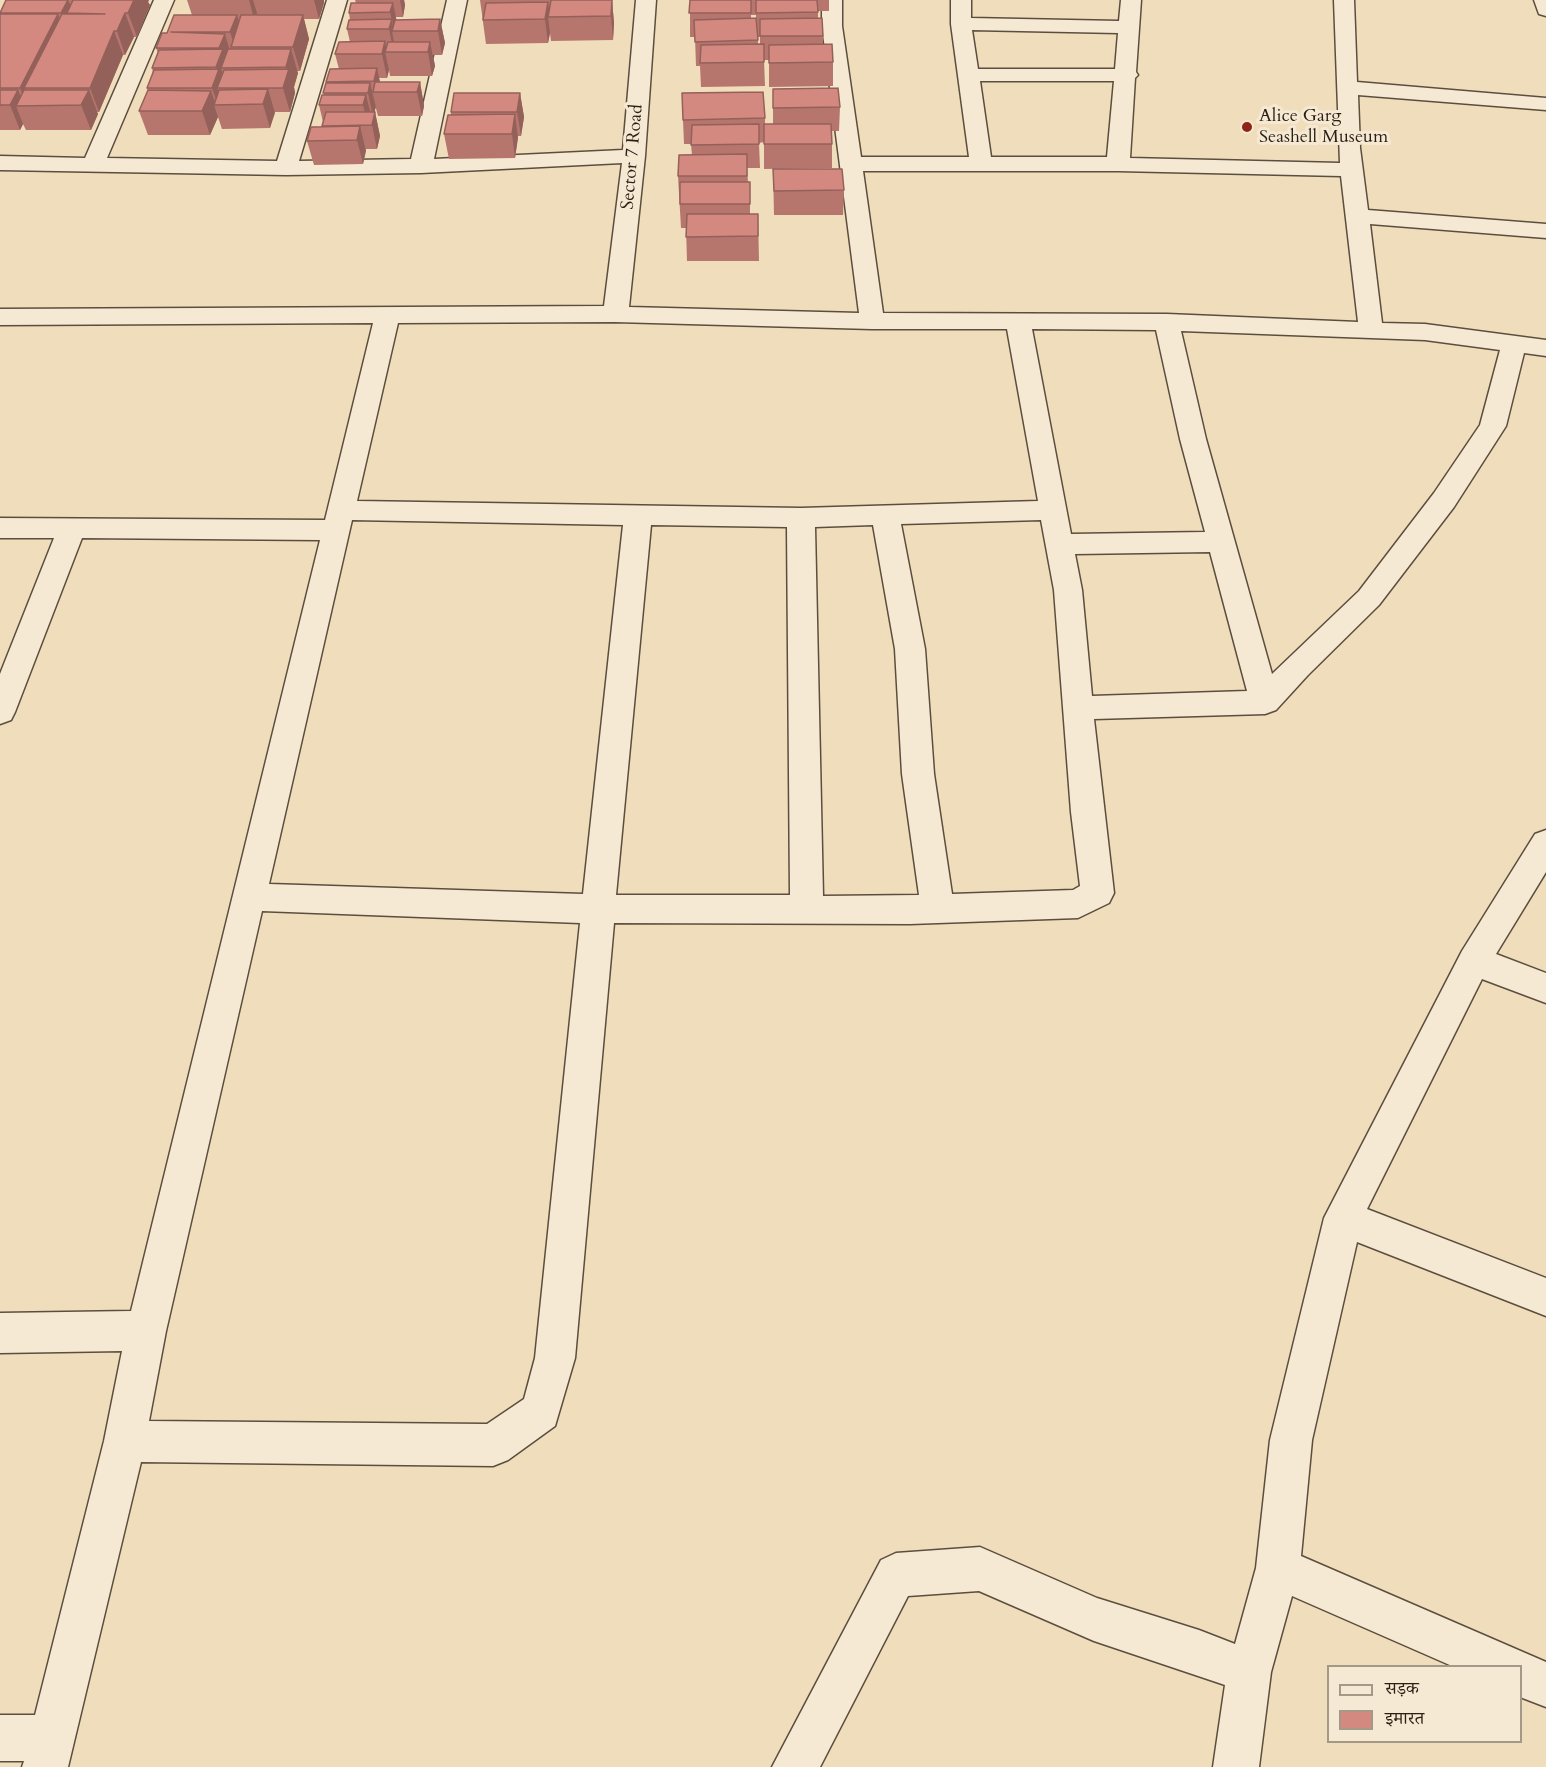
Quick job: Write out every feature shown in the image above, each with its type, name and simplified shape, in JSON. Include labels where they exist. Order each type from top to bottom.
[{"type":"street","points":[[94,163],[164,0]]},
{"type":"street","points":[[286,168],[337,0]]},
{"type":"street","points":[[421,166],[458,0]]},
{"type":"street","name":"Sector 7 Road","points":[[615,314],[634,156],[646,0]]},
{"type":"street","points":[[832,0],[832,26],[872,321]]},
{"type":"street","points":[[961,0],[962,24],[981,163]]},
{"type":"street","points":[[1119,164],[1131,0]]},
{"type":"street","points":[[1344,0],[1352,170],[1371,330]]},
{"type":"street","points":[[1544,0],[1546,10]]},
{"type":"street","points":[[962,24],[1129,27]]},
{"type":"street","points":[[969,75],[1127,75]]},
{"type":"street","points":[[1347,88],[1546,104]]},
{"type":"street","points":[[0,163],[286,168],[421,166],[634,156]]},
{"type":"street","points":[[851,164],[1119,164],[1352,170]]},
{"type":"street","points":[[1358,216],[1546,231]]},
{"type":"street","points":[[0,317],[615,314],[872,321],[1167,322],[1425,332],[1546,348]]},
{"type":"street","points":[[0,1738],[49,1752],[125,1441],[146,1331],[387,315]]},
{"type":"street","points":[[248,897],[599,909],[938,909],[1078,904],[1097,893],[1087,812],[1068,590],[1018,322]]},
{"type":"street","points":[[1167,322],[1193,439],[1265,702]]},
{"type":"street","points":[[1079,708],[1265,702],[1297,667],[1369,598],[1444,500],[1494,426],[1514,344]]},
{"type":"street","points":[[0,528],[638,516],[801,518],[1054,510]]},
{"type":"street","points":[[885,515],[910,649],[918,774],[938,909]]},
{"type":"street","points":[[125,1441],[493,1445],[541,1412],[555,1358],[638,516]]},
{"type":"street","points":[[801,518],[807,909]]},
{"type":"street","points":[[0,709],[72,528]]},
{"type":"street","points":[[1060,544],[1221,542]]},
{"type":"street","points":[[1236,1767],[1249,1672],[1278,1568],[1291,1440],[1343,1218],[1474,961],[1546,843]]},
{"type":"street","points":[[1474,961],[1546,988]]},
{"type":"street","points":[[1343,1218],[1546,1297]]},
{"type":"street","points":[[0,1333],[146,1331]]},
{"type":"street","points":[[1278,1568],[1501,1665]]},
{"type":"street","points":[[795,1767],[896,1575],[980,1569],[1094,1619],[1199,1652],[1249,1672]]},
{"type":"street","points":[[1522,1674],[1546,1685]]},
{"type":"building","points":[[6,0],[68,0],[61,13],[0,13]]},
{"type":"building","points":[[73,0],[134,0],[117,31],[114,31],[90,88],[24,88],[62,14],[105,14],[67,13]]},
{"type":"building","points":[[551,0],[612,0],[611,16],[548,17]]},
{"type":"building","points":[[690,0],[751,0],[751,13],[689,13]]},
{"type":"building","points":[[756,0],[817,0],[818,12],[756,13]]},
{"type":"building","points":[[548,2],[545,19],[483,20],[486,3]]},
{"type":"building","points":[[351,3],[393,3],[390,12],[349,13]]},
{"type":"building","points":[[0,14],[58,14],[20,88],[0,88]]},
{"type":"building","points":[[174,15],[237,15],[230,32],[171,32],[225,34],[219,48],[156,48],[162,33],[167,33]]},
{"type":"building","points":[[241,15],[303,15],[293,47],[231,47]]},
{"type":"building","points":[[756,18],[758,40],[695,42],[694,20]]},
{"type":"building","points":[[822,18],[823,36],[760,36],[760,19]]},
{"type":"building","points":[[392,19],[389,29],[347,29],[349,20]]},
{"type":"building","points":[[440,19],[438,31],[392,31],[395,20]]},
{"type":"building","points":[[385,41],[382,54],[335,54],[339,42]]},
{"type":"building","points":[[388,42],[430,42],[428,52],[385,52]]},
{"type":"building","points":[[764,44],[764,62],[700,63],[701,45]]},
{"type":"building","points":[[832,44],[833,62],[769,63],[769,45]]},
{"type":"building","points":[[223,49],[216,67],[152,68],[159,50]]},
{"type":"building","points":[[228,49],[291,49],[286,67],[221,68]]},
{"type":"building","points":[[377,68],[374,81],[326,82],[330,69]]},
{"type":"building","points":[[219,69],[212,88],[147,88],[154,70]]},
{"type":"building","points":[[289,69],[283,88],[217,88],[224,70]]},
{"type":"building","points":[[375,82],[420,82],[417,92],[373,92]]},
{"type":"building","points":[[326,83],[370,83],[368,93],[323,93]]},
{"type":"building","points":[[838,88],[840,107],[773,108],[773,89]]},
{"type":"building","points":[[268,89],[263,104],[214,105],[219,90]]},
{"type":"building","points":[[0,90],[18,90],[10,105],[0,105]]},
{"type":"building","points":[[24,90],[89,90],[81,105],[16,106]]},
{"type":"building","points":[[148,90],[211,91],[202,111],[139,111]]},
{"type":"building","points":[[763,92],[765,118],[683,120],[682,93]]},
{"type":"building","points":[[454,93],[520,93],[517,112],[451,112]]},
{"type":"building","points":[[322,95],[366,95],[363,105],[319,105]]},
{"type":"building","points":[[326,112],[375,112],[372,125],[322,126]]},
{"type":"building","points":[[515,114],[512,134],[444,134],[448,115]]},
{"type":"building","points":[[759,124],[759,144],[691,145],[692,125]]},
{"type":"building","points":[[764,124],[831,124],[832,144],[764,144]]},
{"type":"building","points":[[360,126],[357,140],[307,141],[311,127]]},
{"type":"building","points":[[747,154],[747,176],[678,176],[679,155]]},
{"type":"building","points":[[773,169],[842,169],[844,190],[774,191]]},
{"type":"building","points":[[680,182],[750,182],[750,204],[680,204]]},
{"type":"building","points":[[687,214],[758,214],[758,236],[686,237]]},
{"type":"place","name":"Alice Garg Seashell Museum","points":[[1247,127]]}]
